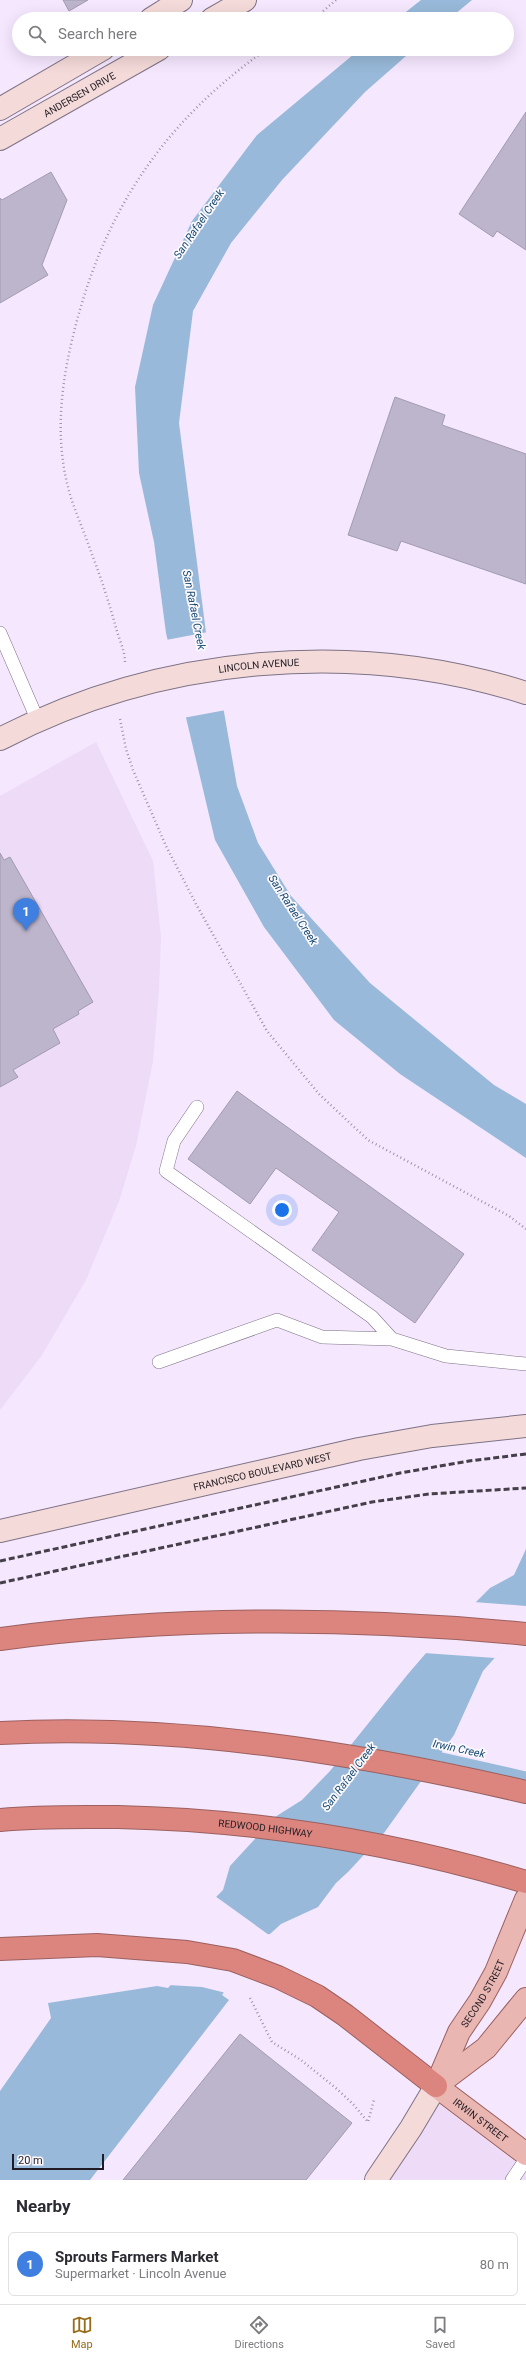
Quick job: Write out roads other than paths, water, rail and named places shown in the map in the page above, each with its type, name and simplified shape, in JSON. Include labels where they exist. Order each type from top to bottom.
[{"type":"highway","points":[[0,1639],[83,1631],[216,1624],[290,1623],[412,1627],[526,1634]]},
{"type":"highway","points":[[0,1733],[144,1734],[279,1746],[352,1756],[526,1792]]},
{"type":"highway","name":"REDWOOD HIGHWAY","points":[[0,1820],[72,1817],[143,1818],[209,1821],[284,1829],[411,1851],[526,1882]]},
{"type":"highway","points":[[0,1949],[97,1945],[187,1952],[233,1960],[299,1987],[328,2004],[436,2086]]},
{"type":"main road","name":"SECOND STREET","points":[[436,2086],[459,2032],[480,2001],[496,1972],[526,1899]]},
{"type":"main road","name":"SECOND STREET","points":[[436,2086],[486,2048],[526,1999]]},
{"type":"main road","name":"IRWIN STREET","points":[[436,2086],[526,2154]]},
{"type":"street","points":[[162,12],[181,0]]},
{"type":"street","points":[[224,12],[245,0]]},
{"type":"street","points":[[0,109],[90,56]]},
{"type":"street","name":"ANDERSEN DRIVE","points":[[0,139],[147,56]]},
{"type":"street","name":"LINCOLN AVENUE","points":[[0,739],[38,721],[122,691],[164,680],[246,665],[310,662],[384,664],[449,673],[526,692]]},
{"type":"street","name":"FRANCISCO BOULEVARD WEST","points":[[0,1531],[358,1449],[432,1436],[526,1426]]},
{"type":"street","name":"SECOND STREET","points":[[376,2180],[412,2128],[436,2086]]},
{"type":"lane","points":[[0,633],[38,721]]},
{"type":"lane","points":[[197,1107],[174,1141],[166,1171],[372,1317],[392,1339]]},
{"type":"lane","points":[[159,1362],[276,1320],[322,1337],[392,1339],[446,1356],[526,1364]]},
{"type":"lane","points":[[512,2180],[526,2159]]},
{"type":"water","points":[[421,0],[472,0],[457,12],[406,12]]},
{"type":"water","name":"San Rafael Creek","points":[[352,56],[406,56],[365,92],[282,180],[231,243],[193,311],[179,423],[209,656],[224,712],[237,786],[258,843],[291,896],[370,983],[494,1085],[526,1104],[526,1158],[400,1074],[334,1020],[264,927],[215,840],[166,633],[154,542],[139,473],[135,387],[153,305],[192,221],[257,135]]},
{"type":"water","name":"San Rafael Creek","points":[[526,1549],[526,1623],[483,1671],[454,1735],[384,1833],[336,1883],[318,1907],[281,1924],[270,1934],[264,1935],[222,1995],[229,2000],[90,2180],[0,2180],[0,2091],[51,2018],[48,2003],[157,1986],[168,1988],[192,1960],[214,1920],[216,1897],[223,1890],[230,1866],[275,1817],[302,1800],[330,1771],[433,1645],[490,1588],[514,1575]]},
{"type":"waterway","name":"Irwin Creek","points":[[428,1754],[526,1776]]},
{"type":"railway","points":[[0,1561],[400,1473],[469,1461],[526,1454]]},
{"type":"railway","points":[[0,1583],[372,1502],[429,1494],[526,1488]]},
{"type":"place","name":"Sprouts Farmers Market","points":[[26,931]]}]
